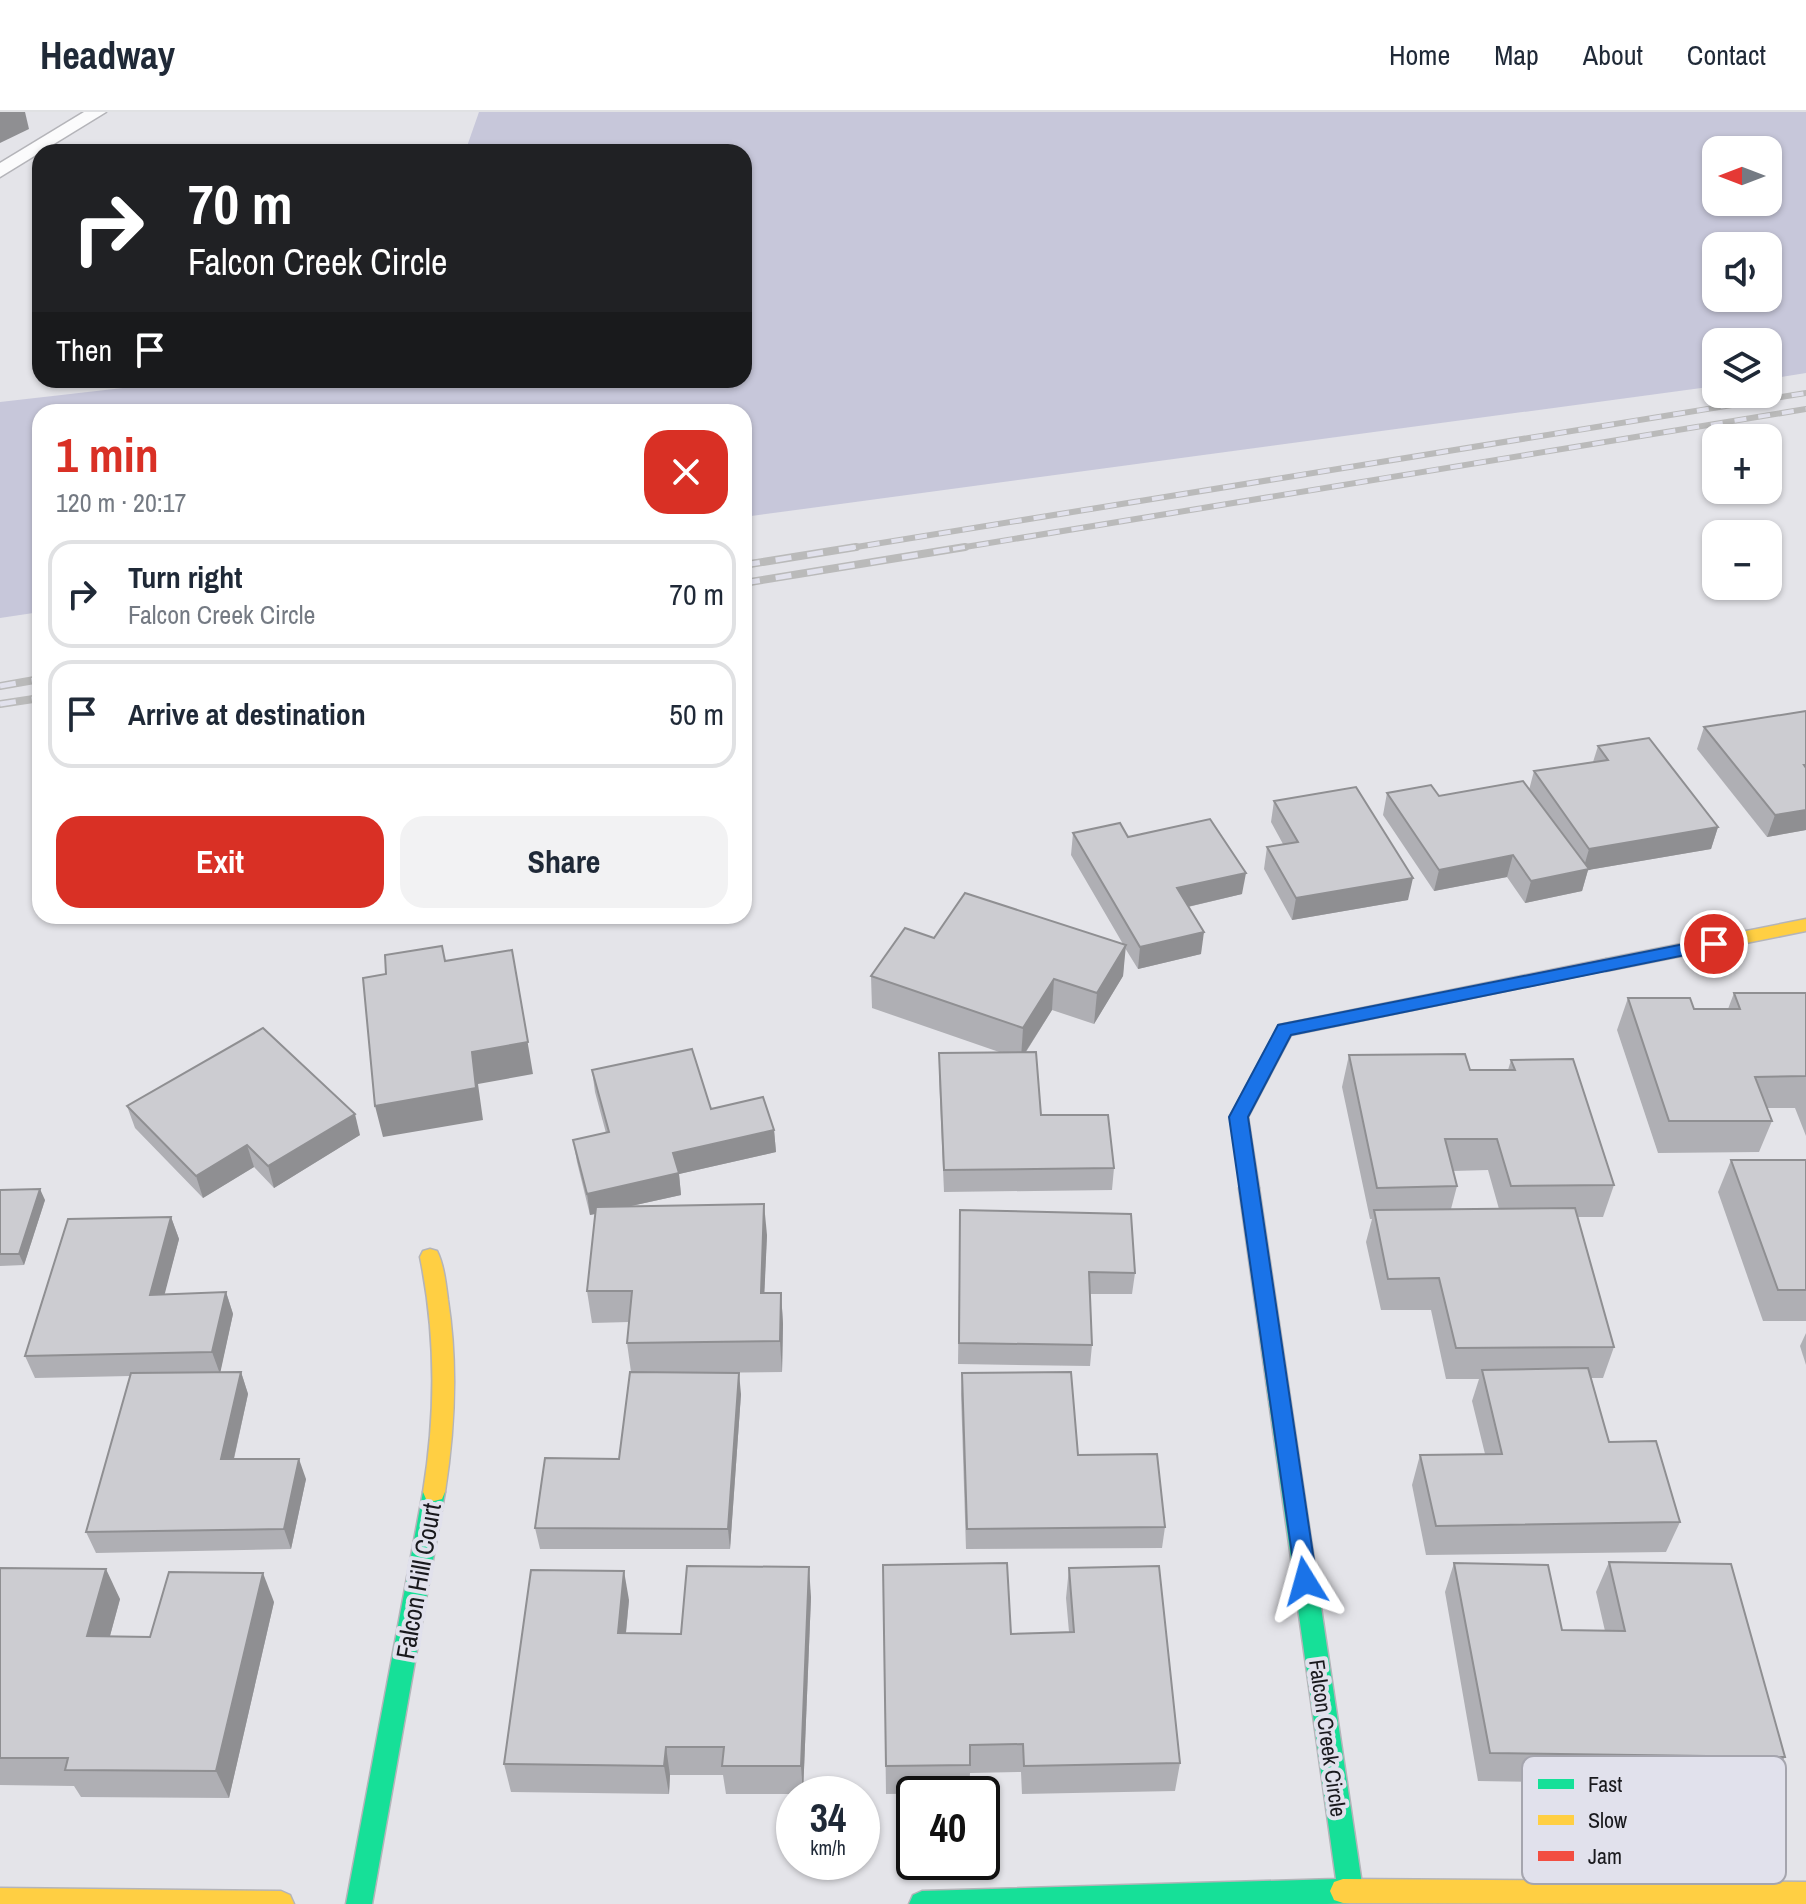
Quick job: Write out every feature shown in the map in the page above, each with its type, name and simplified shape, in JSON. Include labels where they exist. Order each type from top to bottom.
[{"type":"street","name":"Falcon Creek Circle","points":[[1350,1891],[1239,1117],[1285,1030],[1806,925]]},
{"type":"street","name":"Falcon Hill Court","points":[[359,1904],[442,1451],[448,1400],[447,1326],[430,1257]]},
{"type":"street","points":[[922,1904],[1350,1891],[1806,1895]]},
{"type":"street","points":[[0,1901],[281,1904]]},
{"type":"lane","points":[[44,144],[97,112]]},
{"type":"lane","points":[[0,171],[32,152]]},
{"type":"shaded area","points":[[479,112],[1806,112],[1806,373],[1782,377],[1782,328],[1702,328],[1702,388],[752,516],[752,404],[32,404],[32,613],[0,618],[0,402],[123,388],[752,388],[752,144],[468,144]]},
{"type":"building","points":[[1806,711],[1806,810],[1775,815],[1704,727]]},
{"type":"building","points":[[1649,738],[1718,827],[1589,849],[1534,771],[1608,760],[1598,746]]},
{"type":"building","points":[[1523,781],[1589,869],[1531,881],[1513,855],[1439,870],[1387,793],[1431,785],[1439,796]]},
{"type":"building","points":[[1356,787],[1413,878],[1296,898],[1267,847],[1298,842],[1274,801]]},
{"type":"building","points":[[1210,819],[1246,873],[1177,888],[1204,932],[1140,947],[1073,833],[1120,823],[1128,837]]},
{"type":"building","points":[[965,893],[1126,945],[1097,993],[1054,979],[1023,1028],[871,976],[905,928],[934,938]]},
{"type":"building","points":[[442,946],[445,961],[512,950],[528,1042],[472,1052],[476,1088],[375,1106],[363,978],[386,974],[385,955]]},
{"type":"building","points":[[1734,993],[1806,993],[1806,1076],[1755,1077],[1772,1121],[1669,1121],[1628,998],[1690,998],[1694,1009],[1740,1009]]},
{"type":"building","points":[[263,1028],[355,1114],[268,1166],[247,1145],[196,1176],[127,1106]]},
{"type":"building","points":[[692,1049],[711,1109],[763,1097],[774,1130],[673,1153],[679,1173],[587,1194],[573,1140],[609,1132],[592,1070]]},
{"type":"building","points":[[1036,1052],[1041,1115],[1108,1115],[1114,1168],[944,1170],[939,1053]]},
{"type":"building","points":[[1465,1054],[1470,1070],[1515,1070],[1511,1060],[1573,1059],[1614,1185],[1511,1186],[1497,1139],[1445,1139],[1457,1186],[1377,1188],[1349,1055]]},
{"type":"building","points":[[1731,1160],[1806,1160],[1806,1290],[1778,1290]]},
{"type":"building","points":[[40,1189],[19,1254],[0,1254],[0,1190]]},
{"type":"building","points":[[764,1204],[761,1293],[781,1293],[780,1341],[627,1343],[632,1291],[587,1291],[596,1207]]},
{"type":"building","points":[[1575,1208],[1614,1347],[1456,1348],[1439,1278],[1388,1279],[1374,1210]]},
{"type":"building","points":[[960,1210],[1131,1214],[1135,1273],[1089,1272],[1092,1345],[959,1343]]},
{"type":"building","points":[[171,1217],[150,1295],[226,1292],[212,1352],[25,1356],[68,1219]]},
{"type":"building","points":[[1588,1368],[1609,1442],[1656,1441],[1680,1522],[1436,1526],[1420,1455],[1502,1454],[1482,1370]]},
{"type":"building","points":[[241,1372],[221,1459],[299,1459],[284,1529],[86,1532],[131,1373]]},
{"type":"building","points":[[630,1372],[739,1373],[728,1529],[535,1528],[545,1458],[619,1459]]},
{"type":"building","points":[[1071,1372],[1078,1455],[1157,1454],[1165,1527],[967,1529],[962,1373]]},
{"type":"building","points":[[1609,1562],[1731,1564],[1785,1756],[1490,1753],[1454,1563],[1548,1565],[1562,1630],[1625,1631]]},
{"type":"building","points":[[1007,1563],[1011,1634],[1074,1632],[1069,1568],[1159,1566],[1180,1763],[1024,1766],[1023,1744],[970,1745],[970,1765],[886,1766],[883,1565]]},
{"type":"building","points":[[687,1566],[809,1567],[801,1766],[722,1766],[724,1747],[666,1747],[664,1766],[504,1764],[531,1570],[624,1571],[618,1633],[681,1634]]},
{"type":"building","points":[[0,1568],[106,1569],[87,1636],[150,1637],[169,1572],[263,1573],[216,1771],[65,1770],[68,1758],[0,1758]]},
{"type":"railway","points":[[844,549],[1806,393]]},
{"type":"railway","points":[[953,549],[1806,409]]},
{"type":"railway","points":[[752,564],[856,547]]},
{"type":"railway","points":[[752,582],[965,547]]},
{"type":"railway","points":[[0,686],[32,680]]},
{"type":"railway","points":[[0,704],[32,699]]},
{"type":"traffic: fast","points":[[1249,1188],[1350,1891]]},
{"type":"traffic: fast","points":[[359,1904],[434,1492]]},
{"type":"traffic: fast","points":[[922,1904],[1343,1891]]},
{"type":"traffic: slow","points":[[1606,965],[1806,925]]},
{"type":"traffic: slow","points":[[430,1257],[440,1316],[444,1374],[442,1432],[434,1492]]},
{"type":"traffic: slow","points":[[1343,1891],[1806,1895]]},
{"type":"traffic: slow","points":[[0,1901],[281,1904]]},
{"type":"traffic: jam","points":[[1249,1188],[1239,1117],[1285,1030],[1606,965]]},
{"type":"route","points":[[1305,1581],[1239,1117],[1285,1030],[1714,944]]}]
